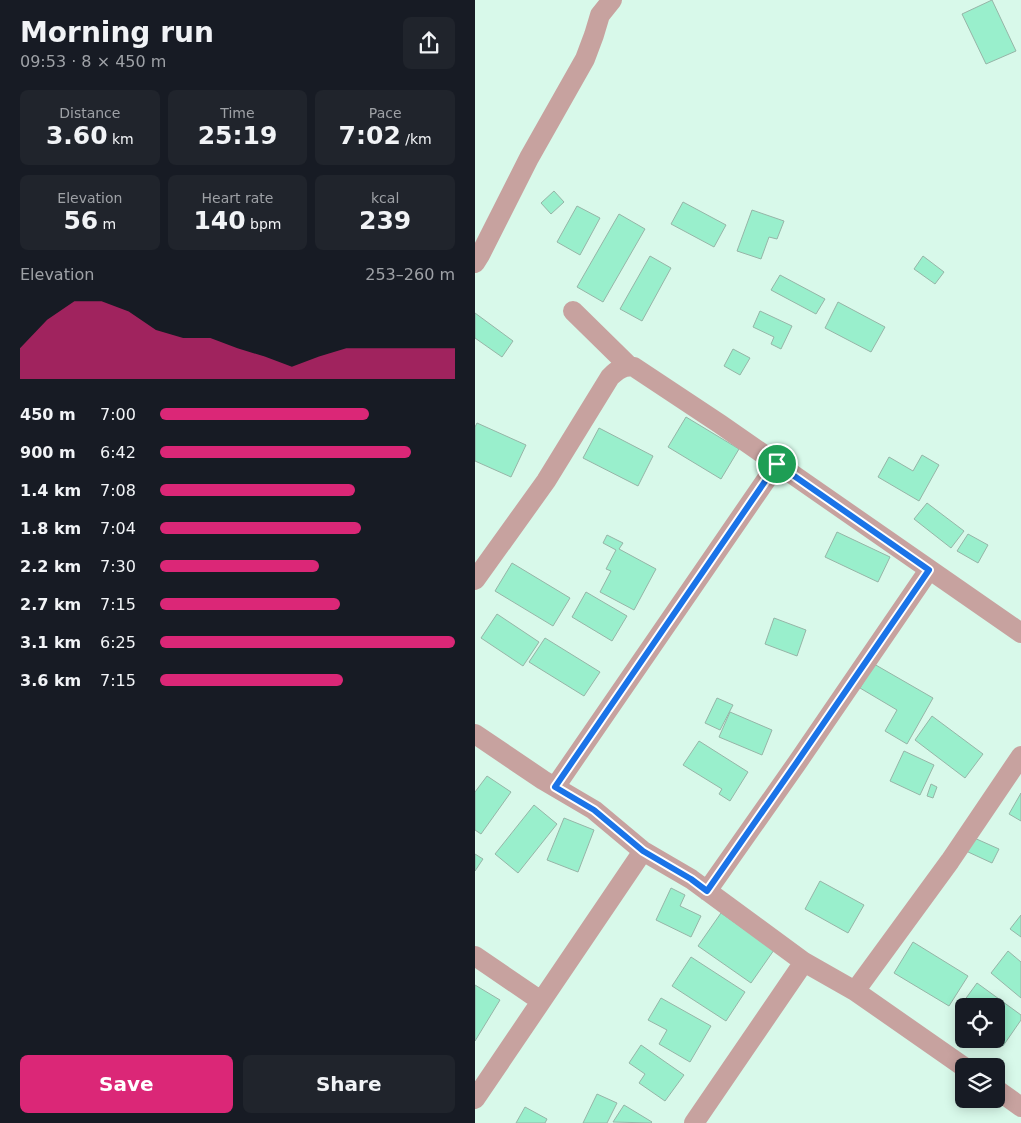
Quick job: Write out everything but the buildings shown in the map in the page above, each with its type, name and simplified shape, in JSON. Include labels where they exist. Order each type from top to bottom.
[{"type":"street","points":[[475,263],[529,158],[585,59],[600,15],[612,0]]},
{"type":"street","points":[[573,311],[629,366],[720,424],[1021,633]]},
{"type":"street","points":[[475,580],[546,481],[610,377],[621,368],[629,366]]},
{"type":"street","points":[[555,787],[777,464]]},
{"type":"street","points":[[707,891],[929,570]]},
{"type":"street","points":[[475,734],[543,780],[594,810],[643,851],[691,879],[805,962],[855,991],[955,1061]]},
{"type":"street","points":[[855,991],[950,861],[1021,756]]},
{"type":"street","points":[[475,1099],[643,851]]},
{"type":"street","points":[[475,956],[541,1001]]},
{"type":"street","points":[[694,1123],[805,962]]},
{"type":"route","points":[[777,464],[929,570],[707,891],[691,879],[643,851],[594,810],[555,787],[777,464]]}]
